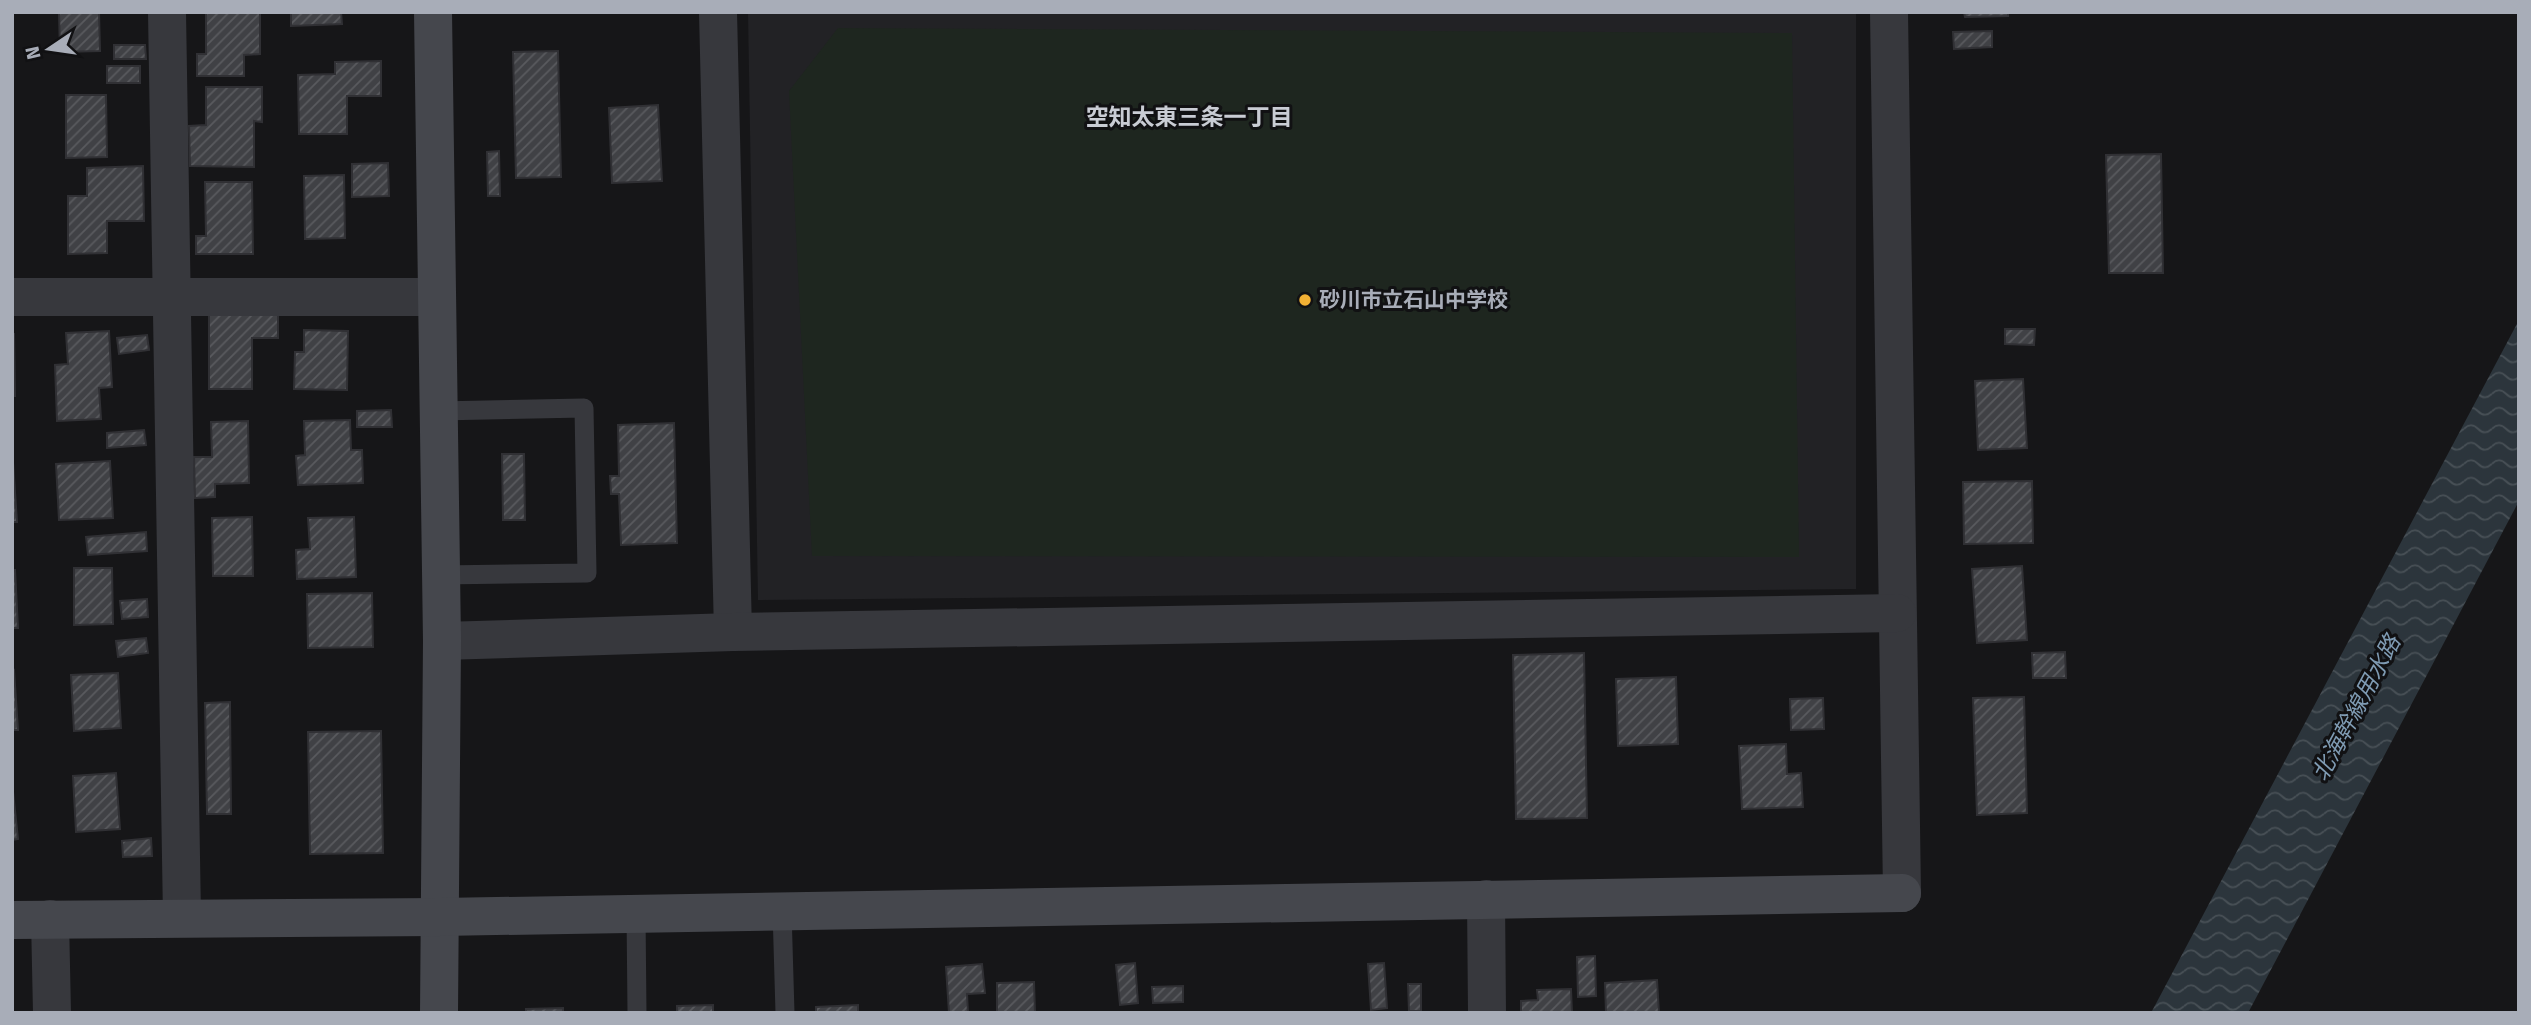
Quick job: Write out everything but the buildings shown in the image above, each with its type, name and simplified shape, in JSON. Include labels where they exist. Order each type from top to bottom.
[{"type":"street","points":[[167,12],[182,917]]},
{"type":"street","points":[[433,12],[442,641],[439,1013]]},
{"type":"street","points":[[718,12],[733,632]]},
{"type":"street","points":[[12,920],[439,917],[1902,893],[1889,12]]},
{"type":"street","points":[[12,297],[436,297]]},
{"type":"street","points":[[442,641],[733,632],[1897,613]]},
{"type":"street","points":[[1486,898],[1488,1013]]},
{"type":"street","points":[[50,919],[52,1013]]},
{"type":"lane","points":[[438,411],[584,408],[587,573],[441,575]]},
{"type":"lane","points":[[782,911],[785,1013]]},
{"type":"lane","points":[[636,913],[638,1013]]},
{"type":"shaded area","name":"砂川市立石山中学校","points":[[748,12],[1856,12],[1856,589],[758,600]]},
{"type":"shaded area","name":"砂川市立石山中学校","points":[[838,28],[1792,33],[1799,557],[812,556],[789,91]]},
{"type":"water","name":"北海幹線用水路","points":[[2519,320],[2519,501],[2248,1013],[2151,1013]]},
{"type":"place","name":"砂川市立石山中学校","points":[[1305,300]]},
{"type":"district","name":"空知太東三条一丁目","points":[[1189,117]]}]
